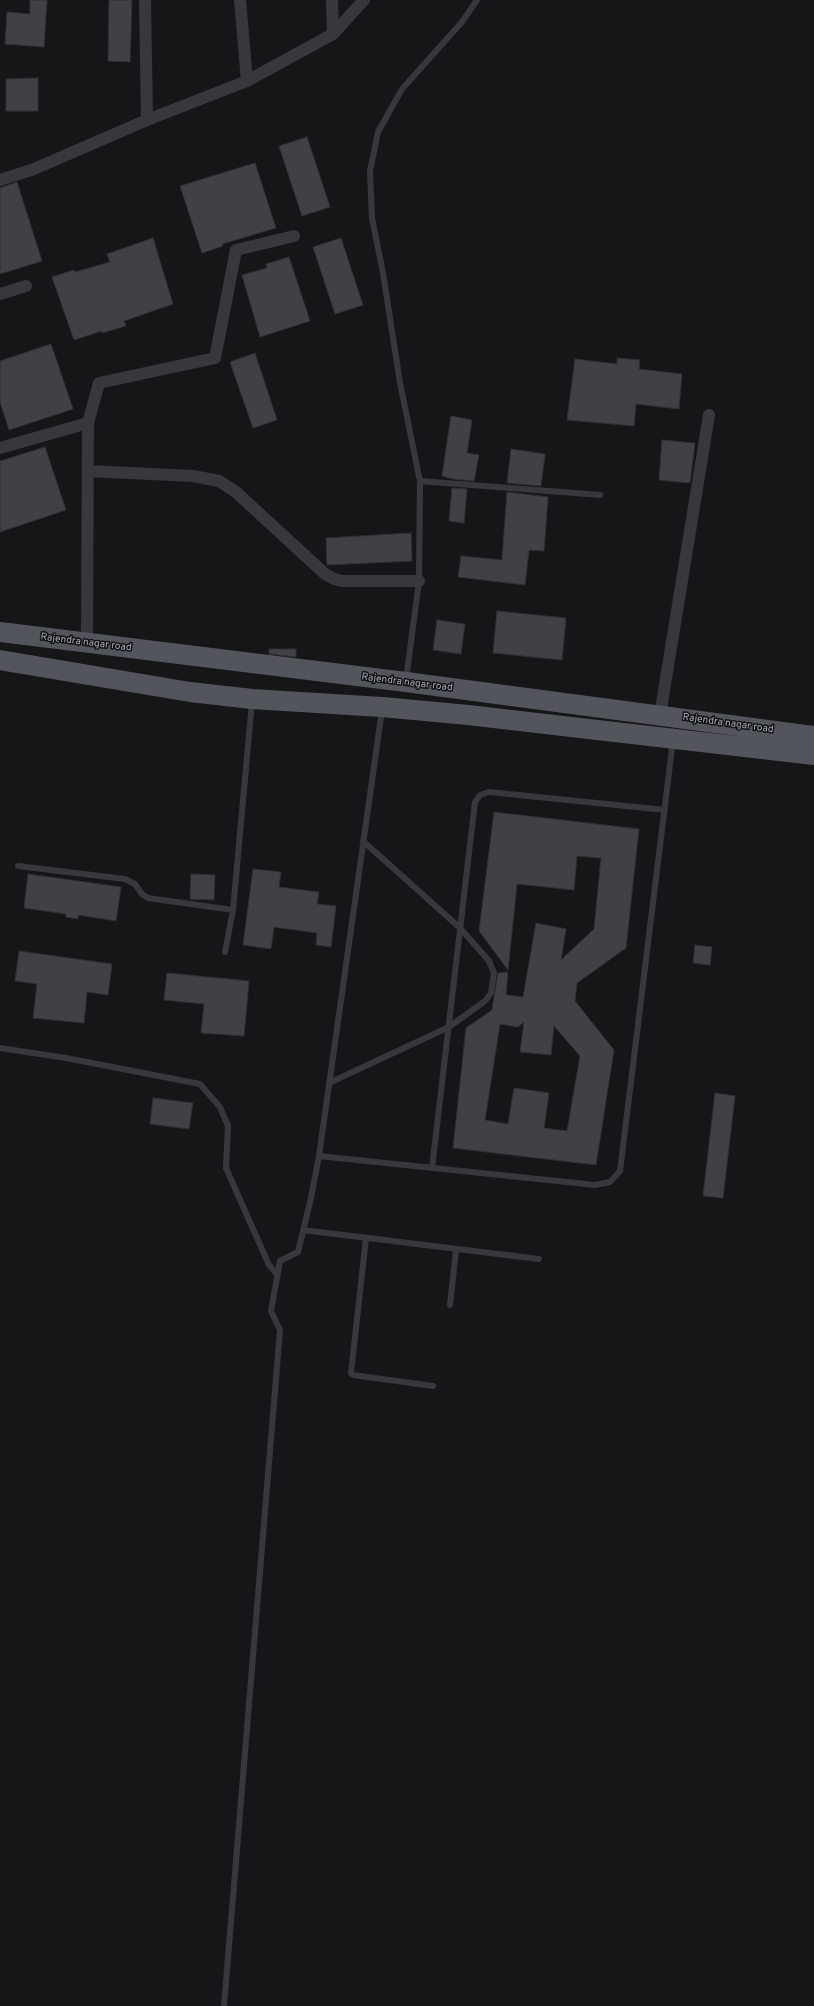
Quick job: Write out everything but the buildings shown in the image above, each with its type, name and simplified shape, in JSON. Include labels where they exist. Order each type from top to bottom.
[{"type":"main road","name":"Rajendra nagar road","points":[[0,632],[87,644],[406,682],[814,736]]},
{"type":"main road","name":"Rajendra nagar road","points":[[0,660],[190,692],[252,699],[382,707],[468,715],[814,755]]},
{"type":"main road","points":[[468,715],[471,691]]},
{"type":"street","points":[[145,0],[147,120]]},
{"type":"street","points":[[240,0],[247,81]]},
{"type":"street","points":[[332,0],[333,34]]},
{"type":"street","points":[[0,180],[34,169],[147,120],[247,81],[333,34],[364,0]]},
{"type":"street","points":[[87,644],[88,423],[99,383],[215,358],[236,250],[294,236]]},
{"type":"street","points":[[0,294],[26,286]]},
{"type":"street","points":[[660,715],[709,415]]},
{"type":"street","points":[[0,448],[88,423]]},
{"type":"street","points":[[88,472],[193,476],[219,482],[236,492],[325,574],[334,579],[342,581],[419,581]]},
{"type":"lane","points":[[406,682],[419,581],[420,481],[400,383],[383,273],[372,218],[370,171],[378,132],[402,89],[462,22],[477,0]]},
{"type":"lane","points":[[420,481],[600,495]]},
{"type":"lane","points":[[225,952],[233,910],[252,699]]},
{"type":"lane","points":[[224,2006],[280,1330],[271,1311],[280,1261],[298,1252],[319,1156],[382,707]]},
{"type":"lane","points":[[319,1156],[595,1185],[610,1182],[620,1171],[674,739]]},
{"type":"lane","points":[[432,1168],[475,802],[480,795],[489,792],[665,810]]},
{"type":"lane","points":[[329,1083],[449,1027],[488,998],[491,993],[494,973],[489,961],[460,928],[363,841]]},
{"type":"lane","points":[[18,866],[125,878],[134,884],[142,894],[148,898],[233,910]]},
{"type":"lane","points":[[0,1048],[66,1058],[200,1084],[220,1107],[228,1126],[226,1168],[269,1265],[277,1274]]},
{"type":"lane","points":[[303,1230],[539,1259]]},
{"type":"lane","points":[[366,1238],[351,1373],[353,1375],[433,1386]]},
{"type":"lane","points":[[450,1305],[456,1250]]}]
